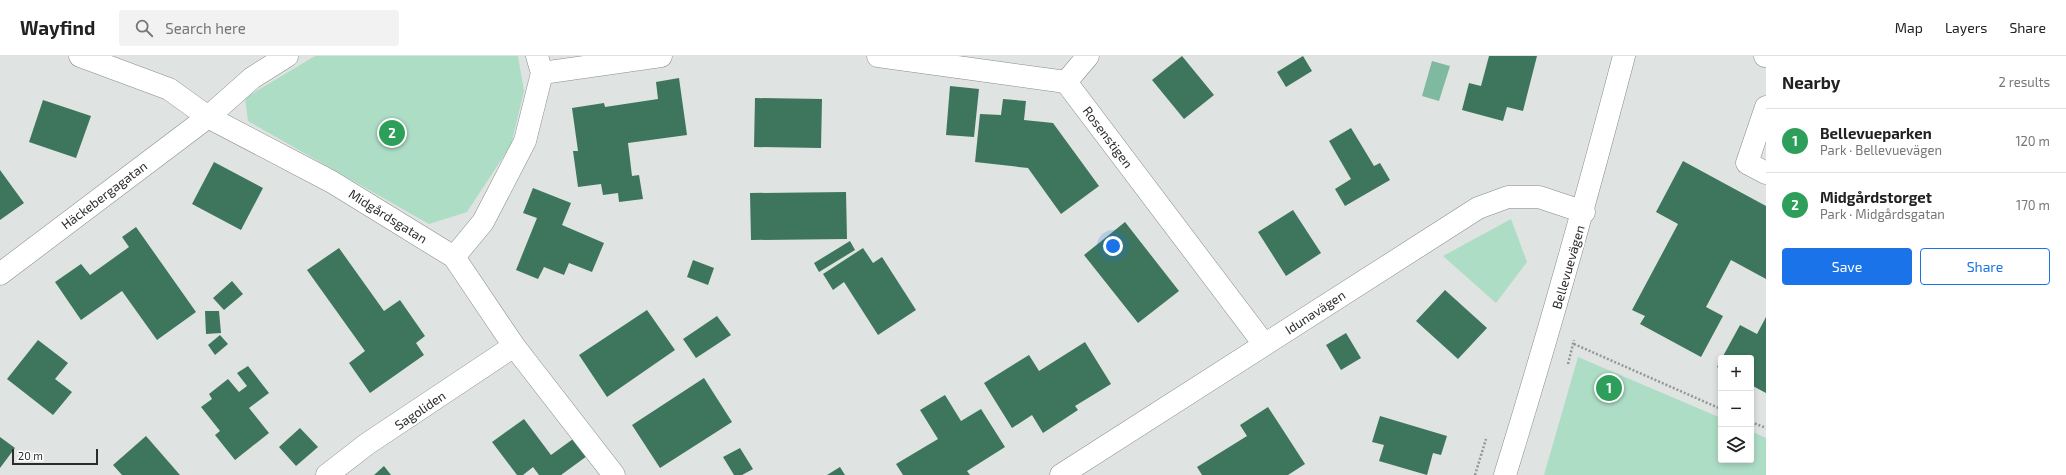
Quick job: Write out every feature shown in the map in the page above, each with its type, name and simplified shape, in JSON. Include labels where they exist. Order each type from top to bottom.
[{"type":"street","name":"Midgårdsgatan","points":[[80,56],[169,89],[208,117],[332,182],[454,257],[514,346],[614,475]]},
{"type":"street","name":"Häckebergagatan","points":[[0,274],[208,117],[252,78],[287,56]]},
{"type":"street","points":[[454,257],[483,222],[525,141],[540,64],[661,56]]},
{"type":"street","points":[[878,56],[1066,82],[1088,56]]},
{"type":"street","name":"Bellevuevägen","points":[[1505,475],[1584,212],[1624,56]]},
{"type":"street","name":"Rosenstigen","points":[[1066,82],[1264,344]]},
{"type":"street","points":[[1766,107],[1747,163],[1766,173]]},
{"type":"street","name":"Idunavägen","points":[[1061,475],[1478,208],[1508,197],[1539,197],[1584,212]]},
{"type":"street","name":"Sagoliden","points":[[328,475],[367,444],[514,346]]},
{"type":"path","points":[[1548,336],[1574,344],[1718,408]]},
{"type":"path","points":[[1754,423],[1766,428]]},
{"type":"shaded area","points":[[315,56],[518,56],[524,91],[511,145],[467,212],[429,224],[248,121],[245,98]]},
{"type":"shaded area","points":[[1432,61],[1450,66],[1439,101],[1422,96]]},
{"type":"shaded area","points":[[1511,219],[1527,262],[1496,303],[1443,256]]},
{"type":"shaded area","points":[[1578,357],[1718,417],[1718,463],[1754,463],[1754,432],[1766,438],[1766,475],[1544,475]]},
{"type":"building","points":[[1182,56],[1214,95],[1184,119],[1152,80]]},
{"type":"building","points":[[1303,56],[1312,71],[1286,87],[1277,72]]},
{"type":"building","points":[[1489,56],[1537,56],[1523,111],[1507,107],[1503,121],[1462,110],[1469,83],[1481,86]]},
{"type":"building","points":[[679,78],[687,135],[628,143],[632,176],[639,175],[643,199],[619,202],[618,193],[603,195],[601,184],[578,187],[573,151],[578,151],[572,108],[604,103],[605,107],[658,99],[656,82]]},
{"type":"building","points":[[950,86],[979,89],[974,137],[946,135]]},
{"type":"building","points":[[755,98],[822,99],[821,148],[754,147]]},
{"type":"building","points":[[1003,99],[1026,101],[1024,120],[1053,123],[1099,186],[1061,214],[1028,168],[975,162],[980,114],[1001,115]]},
{"type":"building","points":[[43,100],[91,116],[76,158],[29,142]]},
{"type":"building","points":[[1351,128],[1374,166],[1380,163],[1390,180],[1345,206],[1335,189],[1351,179],[1329,141]]},
{"type":"building","points":[[1683,161],[1766,206],[1766,279],[1731,260],[1706,307],[1723,316],[1701,357],[1640,324],[1645,316],[1632,310],[1678,224],[1656,212]]},
{"type":"building","points":[[214,162],[263,188],[241,230],[192,204]]},
{"type":"building","points":[[0,170],[24,203],[0,220]]},
{"type":"building","points":[[533,188],[571,203],[562,225],[604,243],[592,272],[569,263],[564,275],[544,267],[538,279],[516,270],[537,218],[523,213]]},
{"type":"building","points":[[846,192],[847,239],[751,240],[750,193]]},
{"type":"building","points":[[1293,210],[1321,253],[1286,276],[1258,232]]},
{"type":"building","points":[[1125,222],[1179,291],[1138,323],[1084,255]]},
{"type":"building","points":[[136,227],[196,312],[157,340],[122,291],[81,320],[55,282],[81,264],[90,275],[129,247],[122,237]]},
{"type":"building","points":[[850,241],[855,250],[819,272],[814,263]]},
{"type":"building","points":[[339,248],[384,311],[400,300],[425,336],[416,343],[424,355],[370,393],[349,363],[365,351],[307,270]]},
{"type":"building","points":[[863,248],[873,263],[882,257],[916,310],[878,335],[844,282],[833,290],[823,274]]},
{"type":"building","points":[[693,260],[714,268],[708,285],[687,277]]},
{"type":"building","points":[[232,281],[243,294],[224,310],[213,298]]},
{"type":"building","points":[[1445,290],[1487,328],[1458,359],[1416,321]]},
{"type":"building","points":[[647,310],[675,350],[607,397],[579,355]]},
{"type":"building","points":[[205,311],[219,311],[221,333],[206,334]]},
{"type":"building","points":[[717,316],[731,335],[696,358],[683,339]]},
{"type":"building","points":[[1766,317],[1766,393],[1754,387],[1754,355],[1724,355],[1740,325],[1757,334]]},
{"type":"building","points":[[1346,333],[1361,358],[1341,370],[1326,345]]},
{"type":"building","points":[[220,335],[228,344],[215,355],[208,345]]},
{"type":"building","points":[[38,340],[68,363],[55,379],[72,392],[53,415],[7,379]]},
{"type":"building","points":[[1085,342],[1111,384],[1075,406],[1078,410],[1043,433],[1032,415],[1012,428],[984,383],[1029,355],[1039,371]]},
{"type":"building","points":[[248,366],[269,393],[249,408],[269,433],[235,460],[215,435],[220,431],[201,407],[212,399],[209,394],[228,379],[239,392],[247,386],[237,373]]},
{"type":"building","points":[[704,378],[732,422],[660,468],[632,425]]},
{"type":"building","points":[[945,395],[961,421],[981,409],[1005,447],[967,471],[970,475],[903,475],[896,464],[938,439],[920,410]]},
{"type":"building","points":[[1268,407],[1305,464],[1288,475],[1202,475],[1197,467],[1247,436],[1240,425]]},
{"type":"building","points":[[1380,416],[1447,436],[1441,455],[1433,453],[1427,475],[1379,461],[1384,445],[1372,442]]},
{"type":"building","points":[[524,419],[551,455],[573,439],[587,456],[561,475],[539,475],[533,467],[523,475],[517,475],[492,442]]},
{"type":"building","points":[[300,428],[318,447],[296,466],[279,447]]},
{"type":"building","points":[[146,436],[180,475],[122,475],[113,465]]},
{"type":"building","points":[[0,437],[15,448],[0,468]]},
{"type":"building","points":[[740,448],[753,469],[742,475],[734,475],[723,457]]},
{"type":"building","points":[[384,466],[391,475],[374,475]]},
{"type":"building","points":[[840,467],[845,475],[827,475]]},
{"type":"place","name":"Midgårdstorget","points":[[392,133]]},
{"type":"place","name":"Bellevueparken","points":[[1609,388]]}]
